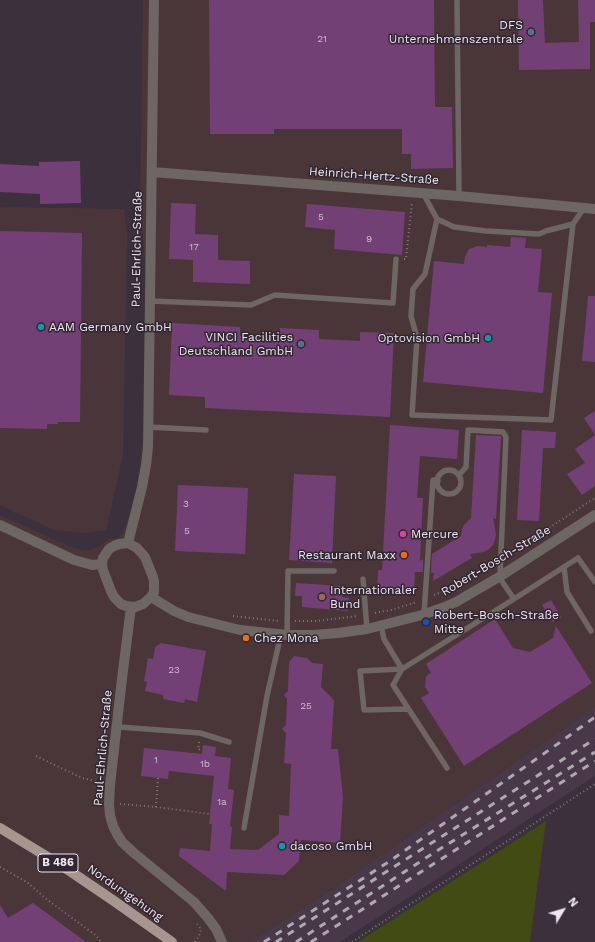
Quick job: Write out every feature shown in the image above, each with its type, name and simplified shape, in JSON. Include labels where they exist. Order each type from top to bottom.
[{"type":"main road","name":"Nordumgehung","points":[[0,828],[64,867],[114,900],[168,939]]},
{"type":"street","name":"Paul-Ehrlich-Straße","points":[[128,543],[142,487],[148,447],[154,0]]},
{"type":"street","name":"Heinrich-Hertz-Straße","points":[[152,172],[458,196],[595,209]]},
{"type":"street","name":"Robert-Bosch-Straße","points":[[151,597],[174,612],[240,630],[284,635],[313,635],[338,633],[367,628],[438,610],[456,602],[500,577],[595,514]]},
{"type":"street","points":[[0,525],[74,560],[92,565],[102,564]]},
{"type":"street","points":[[128,543],[137,548],[145,557],[154,582],[154,592],[151,597],[143,604],[135,607],[120,604],[114,597],[102,564],[103,558],[109,549],[119,544],[128,543]]},
{"type":"street","name":"Paul-Ehrlich-Straße","points":[[131,607],[110,784],[110,815],[113,826],[122,842],[194,902],[216,929],[222,942]]},
{"type":"lane","points":[[457,0],[458,196]]},
{"type":"lane","points":[[418,193],[437,219],[454,227],[486,231],[539,234],[573,224]]},
{"type":"lane","points":[[437,219],[425,274],[413,289],[411,316],[417,338],[412,415],[551,420],[573,224],[584,208]]},
{"type":"lane","points":[[150,301],[251,304],[275,295],[393,303],[396,259]]},
{"type":"lane","points":[[148,427],[206,430]]},
{"type":"lane","points":[[459,475],[466,466],[468,430],[503,432],[506,437],[500,577],[514,599]]},
{"type":"lane","points":[[445,471],[453,471],[459,475],[460,486],[457,491],[452,494],[448,494],[440,489],[438,481],[440,475],[445,471]]},
{"type":"lane","points":[[424,614],[433,480],[438,481]]},
{"type":"lane","points":[[447,768],[393,685],[402,669],[578,558],[595,582]]},
{"type":"lane","points":[[564,567],[567,592],[592,631]]},
{"type":"lane","points":[[244,828],[267,696],[284,635],[288,571],[334,571]]},
{"type":"lane","points":[[363,579],[367,628]]},
{"type":"lane","points":[[381,625],[384,638],[402,669]]},
{"type":"lane","points":[[402,669],[360,670],[364,710],[408,709]]},
{"type":"lane","points":[[116,725],[119,727],[200,733],[229,742]]},
{"type":"path","points":[[396,259],[406,259],[418,193]]},
{"type":"path","points":[[200,733],[198,749],[202,750]]},
{"type":"path","points":[[36,756],[82,778],[110,784]]},
{"type":"path","points":[[156,807],[158,778]]},
{"type":"path","points":[[352,942],[595,784]]},
{"type":"path","points":[[109,804],[156,807],[210,814]]},
{"type":"path","points":[[0,867],[27,882],[45,898],[94,934],[101,942]]},
{"type":"path","points":[[194,919],[201,929],[195,942]]},
{"type":"shaded area","points":[[143,0],[595,0],[595,707],[324,895],[249,942],[0,942],[0,515],[62,543],[85,551],[97,548],[110,538],[117,539],[121,536],[142,487],[150,301],[140,213]]},
{"type":"shaded area","points":[[0,207],[124,209],[127,235],[123,455],[106,530],[85,533],[54,530],[0,505]]},
{"type":"shaded area","points":[[595,707],[595,776],[340,942],[249,942],[324,895]]},
{"type":"green space","points":[[546,821],[530,942],[358,942]]},
{"type":"building","points":[[209,0],[434,0],[435,107],[452,107],[453,168],[411,169],[411,154],[402,154],[402,129],[274,129],[274,134],[210,134]]},
{"type":"building","name":"DFS Unternehmenszentrale","points":[[518,0],[543,0],[545,43],[579,42],[578,0],[595,0],[595,22],[590,22],[590,69],[519,70]]},
{"type":"building","points":[[80,161],[81,203],[40,204],[40,194],[0,192],[0,164],[39,166],[39,162]]},
{"type":"building","points":[[171,203],[196,204],[195,234],[218,235],[218,260],[250,261],[250,284],[193,282],[193,260],[169,259]]},
{"type":"building","points":[[307,204],[405,212],[402,255],[334,249],[335,230],[305,227]]},
{"type":"building","name":"AAM Germany GmbH","points":[[0,231],[82,233],[80,422],[58,422],[58,424],[47,424],[47,429],[0,428]]},
{"type":"building","name":"Optovision GmbH","points":[[511,237],[526,238],[525,248],[542,249],[538,292],[552,293],[543,393],[423,382],[434,261],[464,264],[465,257],[469,249],[478,246],[487,247],[487,245],[510,247]]},
{"type":"building","points":[[588,296],[595,296],[595,362],[582,361]]},
{"type":"building","points":[[172,323],[240,327],[240,336],[280,338],[280,328],[319,330],[319,339],[360,341],[360,332],[394,333],[390,417],[205,408],[205,397],[169,395]]},
{"type":"building","points":[[595,411],[595,435],[584,418]]},
{"type":"building","points":[[390,425],[459,430],[457,459],[420,456],[417,498],[423,498],[420,561],[423,559],[423,572],[415,572],[414,592],[377,590],[378,570],[382,570]]},
{"type":"building","points":[[522,430],[556,432],[555,448],[543,448],[539,521],[517,520]]},
{"type":"building","points":[[476,435],[501,436],[496,519],[493,518],[496,535],[495,540],[489,549],[484,552],[470,554],[472,558],[433,581],[434,573],[431,573],[432,554],[461,536],[464,525],[471,518]]},
{"type":"building","points":[[595,435],[595,486],[582,495],[567,474],[585,463],[575,449]]},
{"type":"building","points":[[294,474],[336,476],[332,563],[289,560]]},
{"type":"building","points":[[178,485],[248,488],[245,554],[175,551]]},
{"type":"building","name":"Internationaler Bund","points":[[296,583],[342,586],[342,597],[349,598],[348,611],[302,607],[302,596],[295,596]]},
{"type":"building","points":[[551,600],[561,617],[553,622],[542,605]]},
{"type":"building","points":[[495,619],[513,648],[530,652],[553,638],[556,626],[592,683],[464,766],[421,698],[429,693],[425,687],[426,676],[431,673],[426,664]]},
{"type":"building","points":[[161,643],[206,651],[197,702],[185,699],[184,703],[163,699],[163,695],[145,691],[147,682],[144,681],[148,658],[153,659],[155,647]]},
{"type":"building","points":[[294,656],[307,658],[312,663],[323,664],[321,687],[334,700],[331,749],[338,749],[343,797],[340,843],[301,840],[299,861],[284,875],[227,872],[226,891],[179,856],[180,848],[210,851],[212,824],[209,824],[214,776],[169,771],[168,779],[141,776],[144,748],[202,754],[203,745],[216,747],[215,756],[231,758],[228,789],[234,790],[230,826],[232,827],[230,849],[258,850],[279,834],[279,815],[289,816],[291,764],[284,763],[286,733],[282,729],[286,725],[287,699],[284,695],[288,691],[289,662]]},
{"type":"building","points":[[33,903],[86,942],[0,942],[0,905],[8,918]]},
{"type":"railway","points":[[264,942],[390,861],[595,717]]},
{"type":"railway","points":[[276,942],[595,739]]},
{"type":"railway","points":[[296,942],[432,854],[595,752]]},
{"type":"railway","points":[[311,942],[595,761]]},
{"type":"place","name":"DFS Unternehmenszentrale","points":[[531,32]]},
{"type":"place","name":"AAM Germany GmbH","points":[[41,327]]},
{"type":"place","name":"Optovision GmbH","points":[[488,338]]},
{"type":"place","name":"VINCI Facilities Deutschland GmbH","points":[[301,344]]},
{"type":"place","name":"Mercure","points":[[403,534]]},
{"type":"place","name":"Restaurant Maxx","points":[[404,555]]},
{"type":"place","name":"Internationaler Bund","points":[[322,597]]},
{"type":"place","name":"Robert-Bosch-Straße Mitte","points":[[426,622]]},
{"type":"place","name":"Chez Mona","points":[[246,638]]},
{"type":"place","name":"dacoso GmbH","points":[[282,846]]}]
